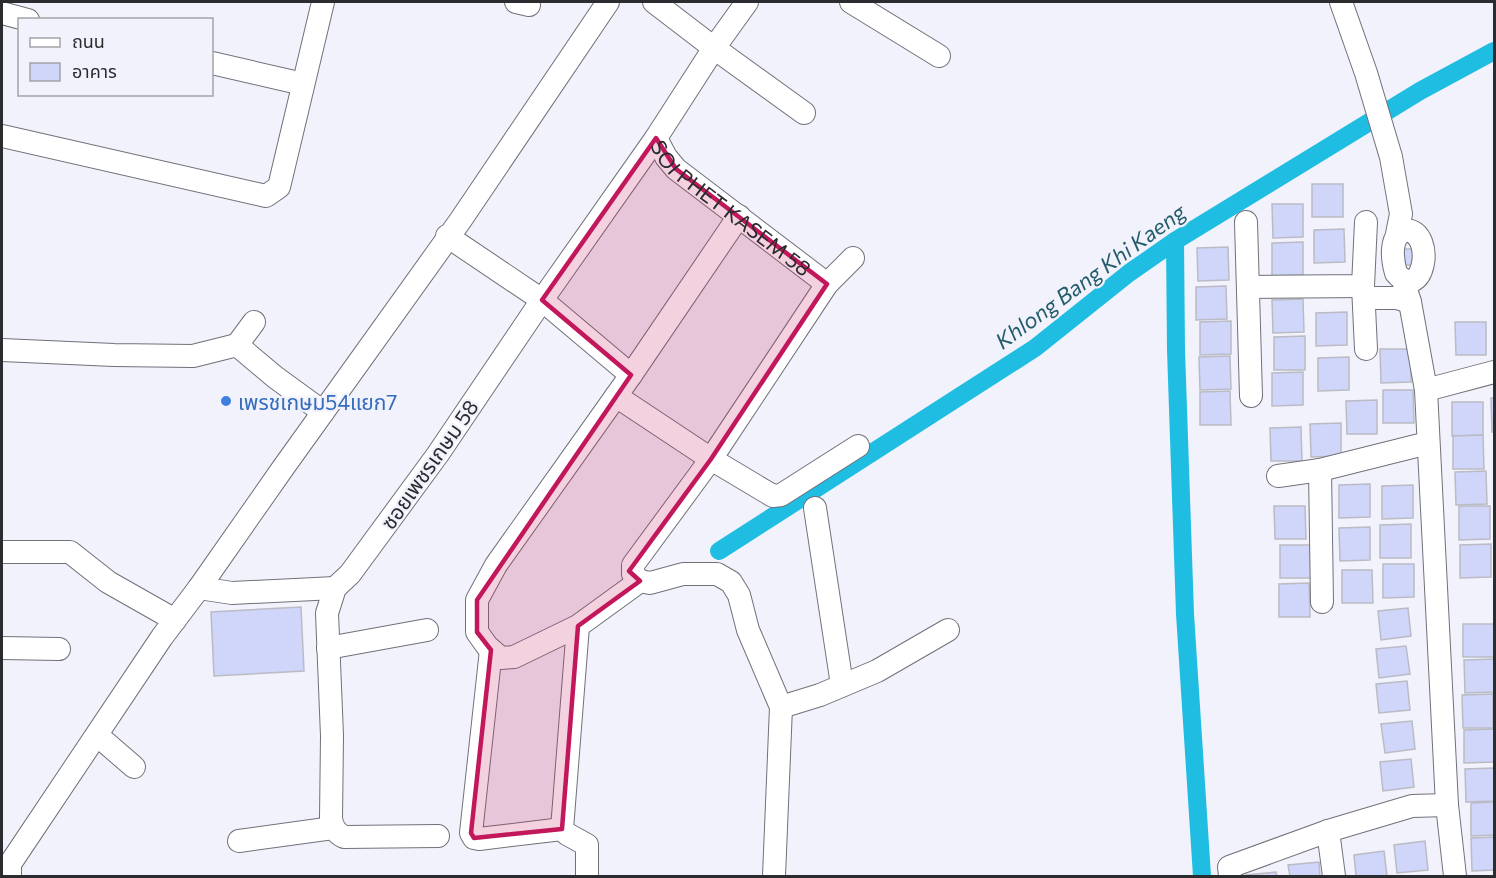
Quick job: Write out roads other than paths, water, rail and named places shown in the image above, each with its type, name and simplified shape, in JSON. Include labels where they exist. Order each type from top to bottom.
[{"type":"street","points":[[2,136],[266,196],[279,187],[323,2]]},
{"type":"street","points":[[7,868],[175,620],[480,192],[608,2]]},
{"type":"street","points":[[654,2],[804,112]]},
{"type":"street","name":"SOI PHET KASEM 58","points":[[747,2],[714,48],[656,138],[666,157],[676,169],[827,284]]},
{"type":"street","points":[[851,2],[939,56]]},
{"type":"street","points":[[1341,2],[1391,157],[1404,227],[1393,242],[1395,269],[1410,289],[1426,390],[1447,805],[1455,876]]},
{"type":"street","points":[[2,13],[21,18]]},
{"type":"street","points":[[213,63],[303,84]]},
{"type":"street","name":"ซอยเพชรเกษม 58","points":[[333,828],[327,613],[335,588],[350,574],[438,454],[542,300],[656,138]]},
{"type":"street","points":[[739,216],[631,375],[496,565],[477,600],[477,632],[491,650],[501,658],[514,657],[578,626],[640,582],[650,583],[683,574],[717,574],[731,582],[739,595],[748,630],[781,707],[774,876]]},
{"type":"street","points":[[1246,222],[1251,396]]},
{"type":"street","points":[[1366,222],[1363,292],[1366,349]]},
{"type":"street","points":[[447,236],[542,300],[631,375]]},
{"type":"street","points":[[640,582],[633,574],[633,565],[711,459],[827,284],[853,258]]},
{"type":"street","points":[[1248,287],[1363,292],[1397,298],[1410,289]]},
{"type":"street","points":[[2,350],[193,356],[237,345],[254,322]]},
{"type":"street","points":[[237,345],[275,378],[323,412]]},
{"type":"street","points":[[1426,390],[1494,372]]},
{"type":"street","points":[[616,396],[711,459],[773,496],[781,495],[858,446]]},
{"type":"street","points":[[1278,476],[1320,470],[1428,443]]},
{"type":"street","points":[[1320,470],[1322,602]]},
{"type":"street","points":[[815,508],[842,686]]},
{"type":"street","points":[[2,552],[70,552],[108,582],[175,620]]},
{"type":"street","points":[[199,588],[232,593],[335,588]]},
{"type":"street","points":[[578,626],[562,829],[587,845],[587,876]]},
{"type":"street","points":[[328,648],[427,630]]},
{"type":"street","points":[[781,707],[877,671],[948,630]]},
{"type":"street","points":[[2,648],[59,649]]},
{"type":"street","points":[[491,650],[471,833],[474,837],[479,838],[562,829]]},
{"type":"street","points":[[97,735],[134,767]]},
{"type":"street","points":[[1230,876],[1228,867],[1328,831],[1412,806],[1447,805]]},
{"type":"street","points":[[239,840],[333,828],[344,837],[438,836]]},
{"type":"street","points":[[1328,831],[1334,876]]},
{"type":"waterway","name":"Khlong Bang Khi Kaeng","points":[[719,551],[1035,348],[1129,273],[1175,241],[1420,91],[1494,51]]},
{"type":"waterway","points":[[1175,241],[1176,350],[1185,614],[1202,876]]},
{"type":"place","name":"เพรชเกษม54แยก7","points":[[226,401]]}]
